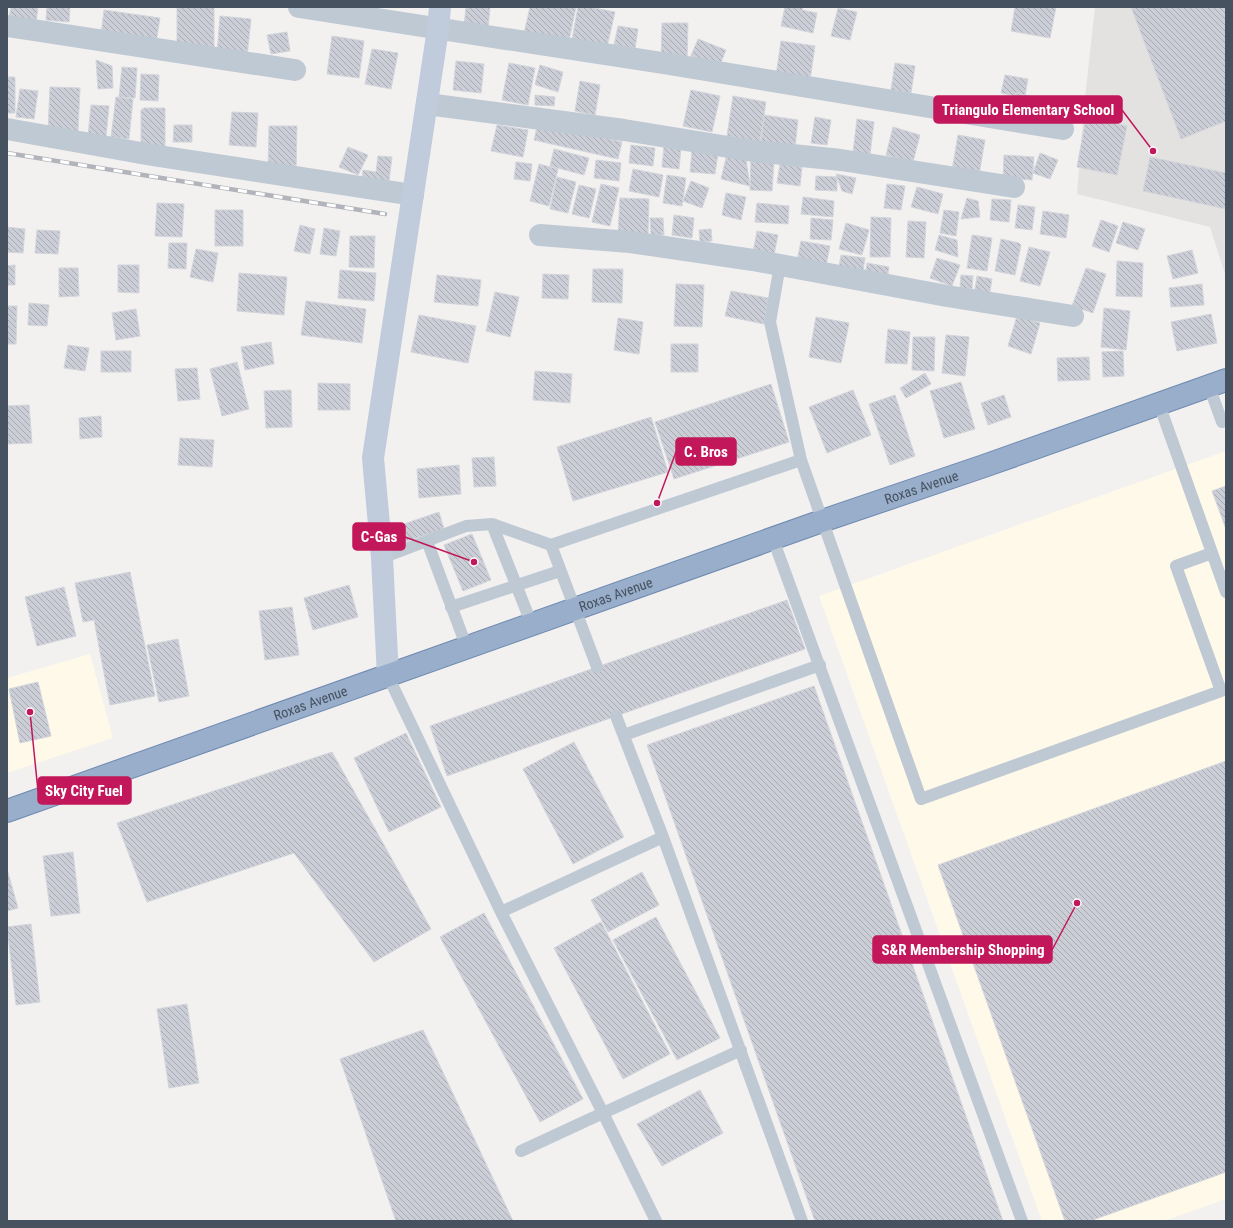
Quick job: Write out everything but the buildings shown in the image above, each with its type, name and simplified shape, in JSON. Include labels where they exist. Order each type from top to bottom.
[{"type":"highway","name":"Roxas Avenue","points":[[7,811],[822,521],[984,466],[1217,383]]},
{"type":"main road","points":[[388,676],[382,558],[373,458],[438,30],[440,7]]},
{"type":"street","points":[[299,7],[438,30],[669,64],[1063,129]]},
{"type":"street","points":[[7,26],[295,70]]},
{"type":"street","points":[[427,104],[624,130],[753,151],[841,160],[1014,186]]},
{"type":"street","points":[[7,129],[152,155],[412,195]]},
{"type":"street","points":[[540,234],[630,242],[780,265],[947,296],[1073,316]]},
{"type":"lane","points":[[780,265],[770,322],[801,460],[921,799],[1221,691],[1176,566],[1212,553]]},
{"type":"lane","points":[[1217,383],[1222,422],[1226,420]]},
{"type":"lane","points":[[1159,404],[1226,592]]},
{"type":"lane","points":[[382,558],[466,526],[492,524],[550,545],[801,460]]},
{"type":"lane","points":[[492,524],[532,625]]},
{"type":"lane","points":[[773,539],[1022,1221]]},
{"type":"lane","points":[[427,541],[467,648]]},
{"type":"lane","points":[[550,545],[597,667]]},
{"type":"lane","points":[[452,607],[560,571]]},
{"type":"lane","points":[[624,735],[820,665]]},
{"type":"lane","points":[[388,676],[502,912],[656,1221]]},
{"type":"lane","points":[[616,716],[663,837],[802,1221]]},
{"type":"lane","points":[[502,912],[663,837]]},
{"type":"lane","points":[[521,1151],[741,1050]]},
{"type":"shaded area","points":[[1095,7],[1226,7],[1226,277],[1210,227],[1077,194],[1084,107]]},
{"type":"shaded area","points":[[1226,451],[1226,1199],[1164,1221],[1042,1221],[819,596]]},
{"type":"shaded area","points":[[90,654],[113,738],[7,773],[7,678]]},
{"type":"railway","points":[[7,153],[385,214]]},
{"type":"place","name":"Triangulo Elementary School","points":[[1153,151]]},
{"type":"place","name":"C. Bros","points":[[657,503]]},
{"type":"place","name":"C-Gas","points":[[474,562]]},
{"type":"place","name":"Sky City Fuel","points":[[30,712]]},
{"type":"place","name":"S&R Membership Shopping","points":[[1077,903]]}]
